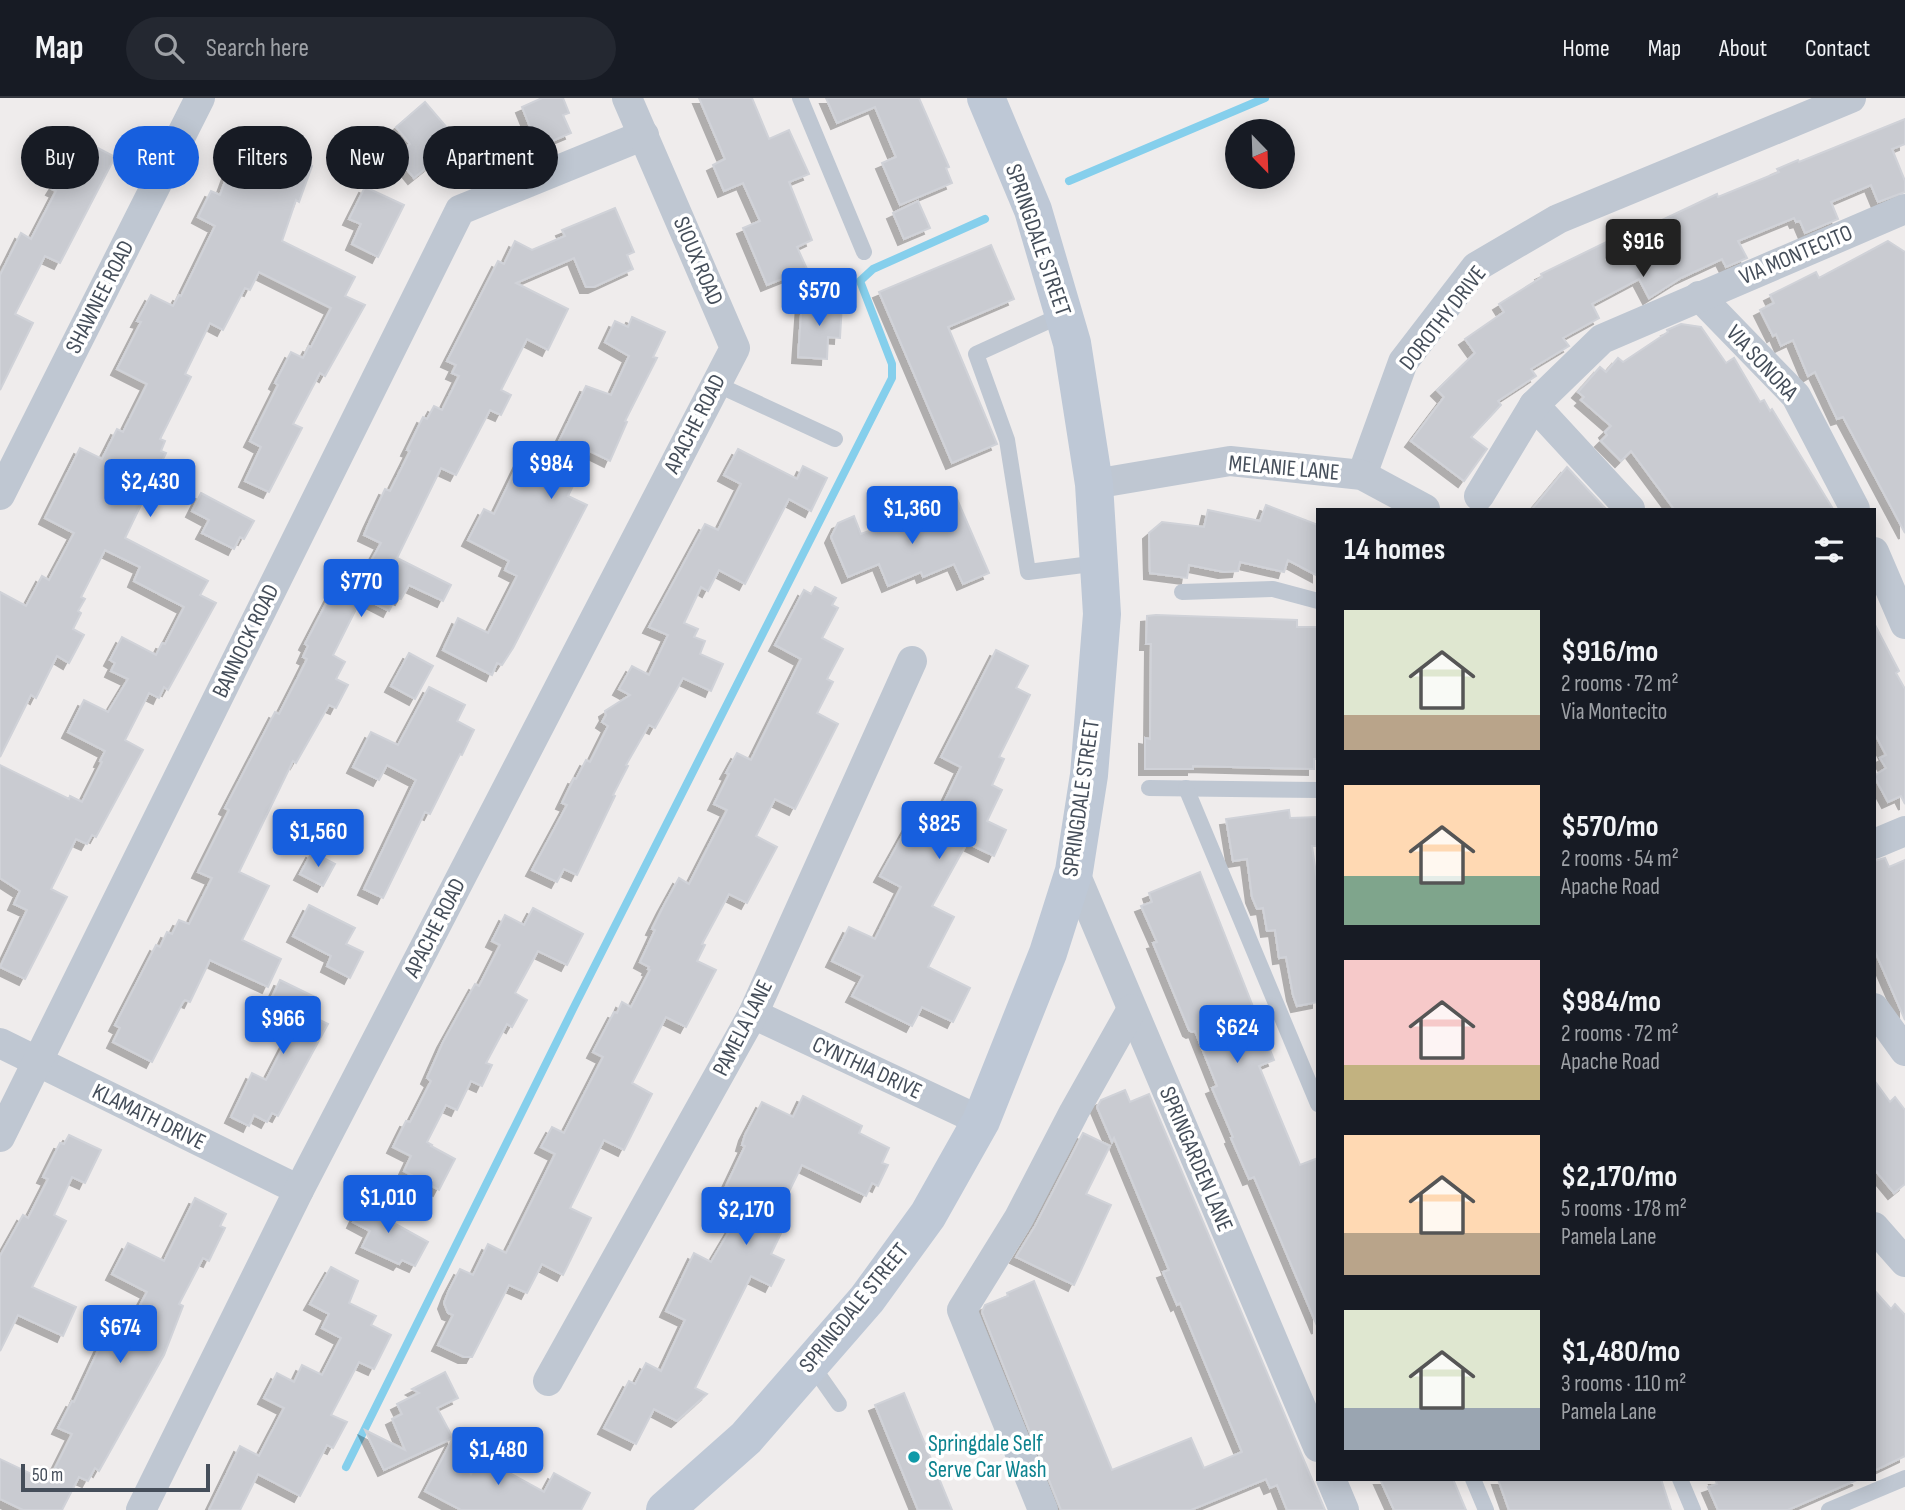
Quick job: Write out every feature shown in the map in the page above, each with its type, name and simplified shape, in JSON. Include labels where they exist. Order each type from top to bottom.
[{"type":"main road","name":"SPRINGDALE STREET","points":[[665,1510],[746,1438],[867,1300],[928,1214],[981,1121],[1048,953],[1074,871],[1089,775],[1102,614],[1094,484],[1072,343],[1064,314],[1032,210],[986,98]]},
{"type":"street","name":"SHAWNEE ROAD","points":[[0,495],[200,98]]},
{"type":"street","name":"SIOUX ROAD","points":[[627,98],[734,348]]},
{"type":"street","name":"DOROTHY DRIVE","points":[[1362,475],[1403,362],[1476,267],[1558,219],[1851,98]]},
{"type":"street","name":"BANNOCK ROAD","points":[[0,1137],[460,210],[644,135]]},
{"type":"street","name":"VIA MONTECITO","points":[[1479,496],[1534,405],[1602,339],[1904,212]]},
{"type":"street","name":"VIA SONORA","points":[[1699,296],[1796,396],[1854,508]]},
{"type":"street","name":"APACHE ROAD","points":[[141,1510],[299,1190],[734,348]]},
{"type":"street","points":[[1534,405],[1629,508]]},
{"type":"street","name":"MELANIE LANE","points":[[1094,484],[1230,461],[1362,475],[1423,508]]},
{"type":"street","points":[[1876,557],[1905,624]]},
{"type":"street","name":"PAMELA LANE","points":[[548,1381],[753,1014],[912,661]]},
{"type":"street","points":[[1876,843],[1905,831]]},
{"type":"street","name":"SPRINGARDEN LANE","points":[[1074,871],[1316,1442]]},
{"type":"street","points":[[1043,1510],[962,1310],[1019,1218],[1132,1009]]},
{"type":"street","points":[[1876,1011],[1902,1044]]},
{"type":"street","name":"CYNTHIA DRIVE","points":[[753,1014],[981,1121]]},
{"type":"street","name":"KLAMATH DRIVE","points":[[0,1043],[299,1190]]},
{"type":"street","points":[[1876,1229],[1905,1262]]},
{"type":"street","points":[[1332,1481],[1344,1510]]},
{"type":"lane","points":[[800,98],[864,251]]},
{"type":"lane","points":[[1064,314],[976,354],[1007,440],[1028,572],[1099,563]]},
{"type":"lane","points":[[716,384],[835,439]]},
{"type":"lane","points":[[1182,592],[1273,589],[1316,600]]},
{"type":"lane","points":[[1149,788],[1316,790]]},
{"type":"lane","points":[[1186,788],[1316,1099]]},
{"type":"lane","points":[[811,1364],[839,1404]]},
{"type":"lane","points":[[1829,1510],[1905,1478]]},
{"type":"lane","points":[[1474,1481],[1486,1510]]},
{"type":"lane","points":[[1681,1481],[1693,1510]]},
{"type":"building","points":[[542,98],[563,98],[569,113],[563,115],[571,133],[558,139],[558,126],[530,126],[522,107]]},
{"type":"building","points":[[699,98],[752,98],[769,139],[789,130],[809,174],[789,182],[812,240],[797,247],[807,269],[767,285],[743,228],[760,221],[743,183],[724,191],[713,165],[725,159]]},
{"type":"building","points":[[826,98],[919,98],[949,167],[946,168],[952,183],[900,205],[882,163],[896,157],[875,107],[837,123]]},
{"type":"building","points":[[425,102],[446,126],[423,126],[423,171],[414,178],[409,172],[409,126],[397,126]]},
{"type":"building","points":[[1905,119],[1905,144],[1892,149],[1905,181],[1905,192],[1878,202],[1871,185],[1831,202],[1838,219],[1805,233],[1800,221],[1796,222],[1794,218],[1738,241],[1747,258],[1726,267],[1722,259],[1681,278],[1649,298],[1639,279],[1592,304],[1599,318],[1563,338],[1569,346],[1531,369],[1536,376],[1498,401],[1501,405],[1471,437],[1487,449],[1464,481],[1411,441],[1444,397],[1437,390],[1475,353],[1465,339],[1504,312],[1499,304],[1542,277],[1541,274],[1639,226],[1641,230],[1717,194],[1718,197],[1779,172],[1777,169],[1798,160],[1799,162]]},
{"type":"building","points":[[99,149],[113,156],[99,188]]},
{"type":"building","points":[[52,189],[98,189],[60,263],[45,256],[15,314],[33,323],[0,390],[0,275],[21,233],[31,239],[56,191]]},
{"type":"building","points":[[222,189],[304,189],[299,202],[296,200],[282,241],[355,277],[345,296],[365,305],[325,376],[320,373],[293,424],[302,428],[269,492],[245,481],[261,447],[250,441],[291,352],[303,358],[331,308],[259,272],[250,290],[245,288],[223,330],[210,323],[185,374],[191,377],[160,439],[165,441],[161,451],[166,453],[125,538],[208,581],[200,595],[216,603],[168,690],[164,687],[159,698],[149,693],[125,740],[143,750],[96,837],[92,835],[87,844],[76,839],[51,889],[67,897],[25,979],[0,967],[27,910],[14,904],[20,891],[0,878],[0,765],[69,799],[70,796],[82,802],[105,751],[68,732],[84,700],[108,712],[128,679],[111,671],[115,663],[110,660],[122,637],[156,655],[162,643],[165,644],[184,607],[134,581],[140,567],[105,550],[81,597],[85,599],[73,629],[84,635],[69,663],[57,656],[36,698],[31,695],[0,757],[0,592],[26,606],[42,576],[49,580],[74,533],[45,518],[80,448],[102,459],[117,429],[123,432],[147,384],[117,369],[141,322],[137,321],[151,295],[173,306],[179,295],[181,296],[215,226],[198,217],[211,191],[220,195]]},
{"type":"building","points":[[364,189],[404,205],[378,257],[352,244],[361,224],[349,219]]},
{"type":"building","points":[[918,201],[930,228],[904,239],[893,213]]},
{"type":"building","points":[[615,208],[634,252],[627,255],[633,269],[594,287],[586,287],[574,258],[516,283],[568,309],[548,350],[527,339],[501,390],[511,395],[501,415],[490,410],[456,475],[441,468],[397,558],[451,585],[443,601],[409,585],[401,599],[396,597],[389,611],[362,597],[333,655],[345,662],[336,679],[348,685],[336,708],[329,705],[296,763],[293,761],[239,872],[269,886],[242,940],[281,959],[268,987],[210,960],[190,1002],[183,1002],[152,1062],[113,1042],[120,1028],[115,1025],[156,945],[160,947],[167,932],[172,934],[179,920],[189,924],[212,878],[198,872],[229,810],[225,808],[275,712],[279,714],[307,659],[303,657],[308,646],[305,644],[344,569],[362,578],[381,543],[364,535],[385,489],[390,491],[410,451],[407,450],[423,417],[427,419],[434,406],[442,410],[459,376],[452,373],[456,365],[447,361],[498,261],[504,264],[515,241],[532,250],[565,236],[562,230]]},
{"type":"building","points":[[1888,241],[1905,252],[1905,533],[1843,417],[1837,419],[1815,372],[1808,376],[1793,340],[1781,346],[1760,310],[1774,303],[1770,295],[1816,272],[1819,278]]},
{"type":"building","points":[[991,245],[1014,299],[948,327],[997,444],[952,463],[879,292]]},
{"type":"building","points":[[802,301],[842,303],[840,338],[828,337],[827,359],[798,357]]},
{"type":"building","points":[[632,317],[665,332],[653,357],[657,358],[625,421],[627,422],[610,461],[590,451],[568,496],[587,505],[513,648],[502,665],[497,663],[492,675],[443,650],[458,618],[488,633],[517,576],[505,570],[509,561],[468,540],[484,509],[494,514],[524,452],[548,464],[586,386],[611,395],[629,356],[605,342],[615,321],[628,327]]},
{"type":"building","points":[[1681,324],[1701,327],[1726,363],[1734,358],[1760,402],[1764,400],[1770,411],[1772,409],[1832,508],[1673,508],[1631,451],[1621,461],[1601,441],[1611,426],[1581,400],[1584,397],[1578,392],[1600,367],[1606,372],[1618,358],[1623,362],[1668,332],[1667,330]]},
{"type":"building","points":[[738,449],[797,479],[803,466],[827,478],[811,511],[789,499],[745,584],[719,570],[708,591],[701,587],[684,623],[698,629],[694,637],[705,641],[700,654],[723,664],[711,691],[683,678],[655,728],[649,725],[626,765],[628,766],[613,795],[615,796],[577,875],[564,869],[557,882],[532,870],[567,805],[562,803],[574,778],[576,779],[586,760],[590,762],[608,726],[602,722],[605,711],[630,695],[619,689],[632,666],[649,675],[668,635],[649,627],[705,524],[718,530],[741,484],[724,475]]},
{"type":"building","points":[[1567,467],[1605,508],[1533,508]]},
{"type":"building","points":[[201,493],[254,521],[244,539],[240,537],[234,549],[202,533],[209,520],[192,511]]},
{"type":"building","points":[[957,499],[989,573],[963,584],[954,564],[923,577],[921,572],[888,586],[879,564],[848,577],[831,537],[838,523],[854,516],[861,534],[924,510],[925,513]]},
{"type":"building","points":[[1266,505],[1316,524],[1316,575],[1288,560],[1284,572],[1240,562],[1238,571],[1224,572],[1189,565],[1187,578],[1150,573],[1149,533],[1162,522],[1204,527],[1208,510],[1260,521]]},
{"type":"building","points":[[815,587],[836,598],[832,605],[838,608],[822,638],[843,649],[827,679],[833,682],[817,713],[838,724],[795,809],[775,799],[756,836],[777,847],[747,903],[729,894],[702,944],[705,945],[697,961],[716,970],[686,1027],[666,1017],[632,1083],[652,1094],[624,1150],[604,1140],[570,1208],[591,1218],[563,1275],[542,1264],[527,1293],[509,1285],[472,1357],[464,1357],[438,1345],[453,1315],[448,1313],[444,1303],[460,1269],[473,1275],[488,1244],[506,1253],[555,1154],[541,1147],[552,1127],[564,1133],[603,1057],[593,1052],[614,1012],[617,1013],[622,1002],[631,1007],[650,970],[640,962],[655,930],[652,929],[679,878],[689,884],[727,810],[714,804],[729,774],[726,773],[737,753],[751,760],[801,659],[775,645],[804,590],[811,594]]},
{"type":"building","points":[[1147,616],[1297,620],[1297,627],[1316,627],[1314,769],[1193,766],[1193,769],[1145,769],[1145,738],[1150,739],[1151,644],[1146,644]]},
{"type":"building","points":[[1876,627],[1899,671],[1896,673],[1905,689],[1905,804],[1901,796],[1888,802],[1876,780],[1876,775],[1886,768],[1880,758],[1886,755],[1876,736]]},
{"type":"building","points":[[996,650],[1028,666],[1016,688],[1030,695],[999,757],[1004,759],[992,785],[1002,790],[987,821],[1006,830],[994,856],[967,843],[932,906],[954,917],[928,967],[970,988],[953,1022],[922,1007],[912,1026],[852,996],[863,976],[832,961],[849,927],[875,939],[901,887],[880,876],[910,822],[930,832],[961,767],[941,757]]},
{"type":"building","points":[[409,653],[433,666],[415,699],[391,686]]},
{"type":"building","points":[[429,687],[465,705],[457,721],[474,730],[430,814],[425,812],[383,898],[364,889],[416,780],[387,765],[379,780],[353,767],[371,732],[398,745]]},
{"type":"building","points":[[1289,810],[1290,818],[1316,817],[1316,846],[1312,846],[1316,874],[1316,1002],[1297,1006],[1286,957],[1279,958],[1275,930],[1267,931],[1263,908],[1257,909],[1252,897],[1247,859],[1233,861],[1226,819]]},
{"type":"building","points":[[312,852],[335,864],[323,886],[300,874]]},
{"type":"building","points":[[1885,858],[1889,867],[1905,860],[1905,1020],[1876,954],[1876,860]]},
{"type":"building","points":[[1200,872],[1274,1060],[1259,1066],[1300,1165],[1316,1159],[1316,1323],[1254,1177],[1249,1179],[1231,1138],[1233,1137],[1212,1088],[1217,1086],[1195,1031],[1189,1030],[1153,943],[1157,942],[1141,906],[1152,902],[1149,893]]},
{"type":"building","points":[[309,905],[355,928],[346,944],[363,952],[350,978],[327,966],[331,956],[293,936]]},
{"type":"building","points":[[533,908],[583,934],[567,965],[538,951],[515,993],[527,1000],[512,1027],[507,1024],[486,1063],[492,1065],[482,1086],[471,1081],[457,1110],[446,1105],[427,1142],[455,1159],[439,1190],[404,1171],[411,1156],[393,1147],[406,1121],[410,1122],[431,1081],[427,1078],[443,1042],[475,984],[479,986],[500,945],[492,941],[505,915],[524,925]]},
{"type":"building","points":[[280,980],[317,998],[309,1015],[328,1024],[278,1116],[272,1113],[267,1122],[254,1115],[249,1126],[231,1117],[252,1073],[266,1080],[294,1026],[265,1012]]},
{"type":"building","points":[[1876,1083],[1890,1102],[1895,1097],[1905,1110],[1905,1184],[1894,1193],[1876,1171]]},
{"type":"building","points":[[1125,1090],[1130,1102],[1149,1094],[1325,1510],[1287,1510],[1277,1485],[1270,1488],[1266,1479],[1191,1510],[1061,1510],[982,1312],[985,1305],[1034,1281],[1112,1470],[1191,1438],[1204,1468],[1242,1452],[1180,1303],[1177,1305],[1163,1272],[1169,1270],[1114,1138],[1112,1142],[1097,1107],[1101,1100]]},
{"type":"building","points":[[803,1096],[862,1126],[859,1133],[889,1148],[882,1163],[888,1165],[878,1186],[872,1183],[866,1196],[802,1165],[776,1218],[786,1223],[771,1254],[784,1260],[771,1286],[751,1276],[695,1388],[707,1394],[677,1421],[654,1409],[636,1444],[604,1428],[629,1381],[635,1384],[646,1363],[661,1371],[685,1320],[666,1311],[694,1253],[711,1262],[737,1218],[747,1196],[726,1186],[745,1146],[742,1145],[745,1135],[762,1102],[793,1117]]},
{"type":"building","points":[[1083,1133],[1110,1146],[1086,1194],[1111,1205],[1074,1285],[1016,1257]]},
{"type":"building","points":[[69,1135],[101,1150],[85,1183],[72,1177],[54,1215],[66,1221],[32,1287],[76,1307],[63,1336],[18,1315],[0,1351],[0,1256],[23,1215],[28,1218],[48,1179],[43,1177],[60,1143],[64,1144]]},
{"type":"building","points":[[365,1197],[390,1209],[386,1217],[390,1221],[428,1242],[415,1266],[402,1260],[399,1264],[362,1247],[370,1231],[353,1222]]},
{"type":"building","points":[[195,1198],[226,1214],[220,1226],[225,1228],[209,1261],[203,1258],[179,1304],[183,1306],[164,1355],[99,1471],[95,1468],[88,1481],[79,1477],[62,1510],[23,1510],[0,1499],[0,1459],[48,1482],[72,1434],[58,1428],[72,1401],[74,1402],[102,1342],[109,1345],[112,1339],[133,1349],[152,1311],[140,1305],[147,1292],[112,1274],[128,1243],[164,1261]]},
{"type":"building","points":[[331,1267],[358,1281],[349,1303],[376,1316],[371,1325],[391,1335],[374,1369],[359,1362],[331,1415],[347,1422],[333,1448],[327,1445],[300,1496],[258,1474],[240,1510],[209,1510],[240,1446],[259,1456],[284,1408],[264,1398],[277,1373],[294,1382],[302,1365],[322,1375],[341,1338],[322,1328],[329,1314],[310,1304]]},
{"type":"building","points":[[1876,1292],[1891,1309],[1895,1304],[1905,1315],[1905,1456],[1876,1470]]},
{"type":"building","points":[[445,1372],[458,1398],[437,1408],[453,1438],[384,1470],[365,1430],[405,1450],[392,1419],[402,1414],[397,1404],[419,1393],[412,1389]]},
{"type":"building","name":"Springdale Self Serve Car Wash","points":[[904,1393],[952,1510],[918,1510],[875,1405]]},
{"type":"building","points":[[453,1438],[471,1474],[483,1452],[509,1466],[506,1471],[544,1492],[554,1473],[590,1493],[581,1510],[461,1510],[425,1491]]},
{"type":"building","points":[[1381,1481],[1454,1481],[1466,1510],[1394,1510]]},
{"type":"building","points":[[1499,1481],[1662,1481],[1671,1510],[1509,1510]]},
{"type":"building","points":[[1716,1481],[1854,1481],[1788,1510],[1718,1510],[1708,1487],[1717,1484]]},
{"type":"waterway","points":[[1069,181],[1265,98]]},
{"type":"waterway","points":[[346,1467],[574,1007],[892,378],[892,364],[860,281],[873,269],[985,219]]},
{"type":"place","name":"Springdale Self Serve Car Wash","points":[[914,1457]]}]
